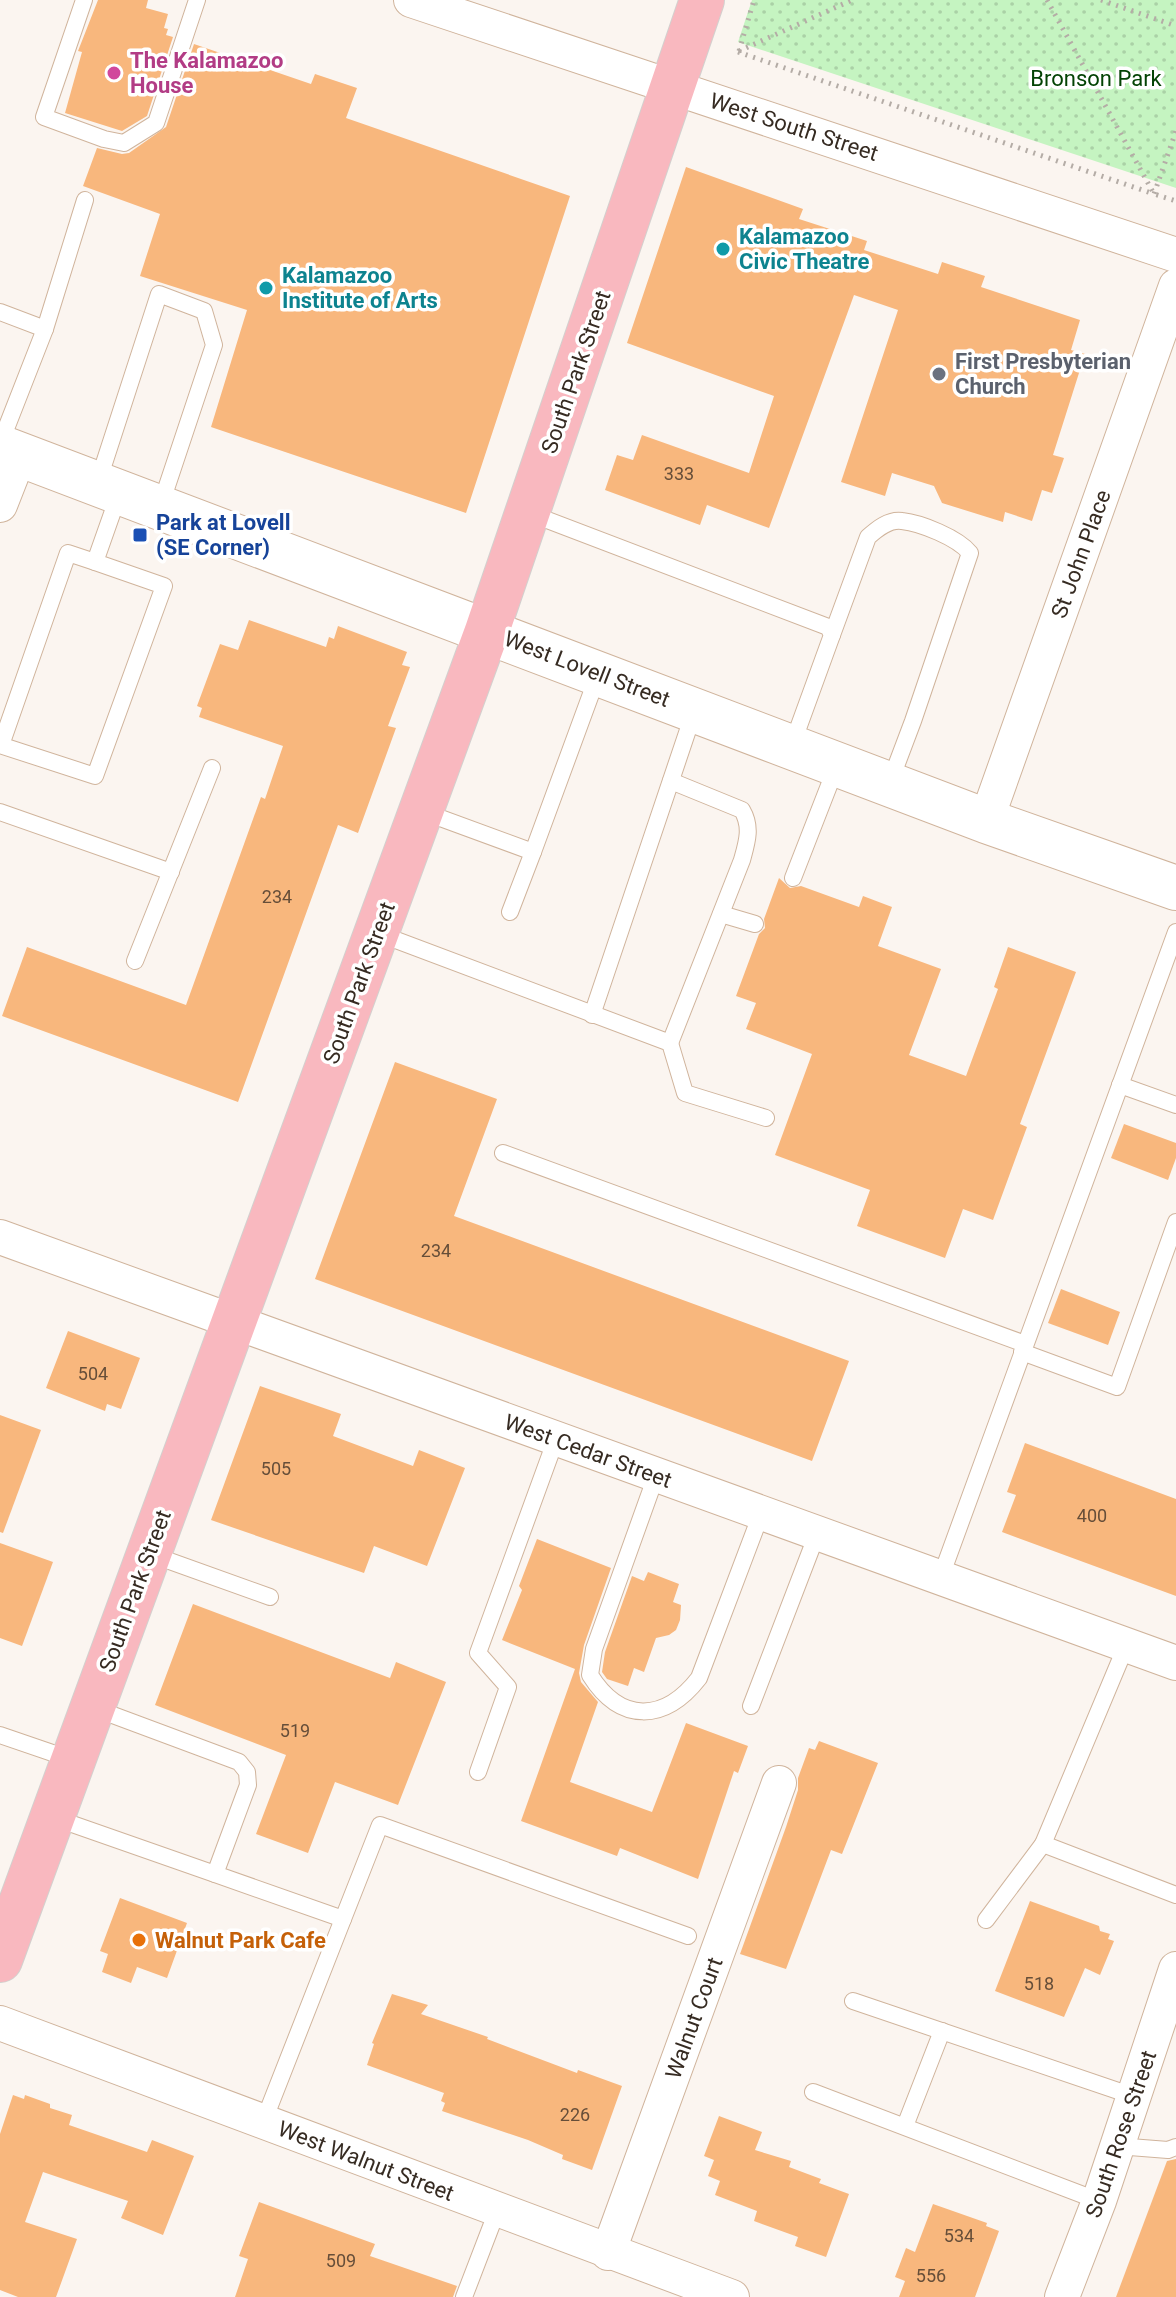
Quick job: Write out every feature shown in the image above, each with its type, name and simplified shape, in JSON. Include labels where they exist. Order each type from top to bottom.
[{"type":"main road","name":"South Park Street","points":[[0,1960],[487,631],[702,0]]},
{"type":"street","name":"West South Street","points":[[411,0],[1176,255]]},
{"type":"street","name":"St John Place","points":[[986,821],[1176,286]]},
{"type":"street","name":"West Lovell Street","points":[[7,448],[986,821],[1176,888]]},
{"type":"street","points":[[0,505],[7,448]]},
{"type":"street","name":"West Cedar Street","points":[[0,1237],[1176,1663]]},
{"type":"street","name":"Walnut Court","points":[[608,2253],[779,1783]]},
{"type":"street","name":"South Rose Street","points":[[1062,2297],[1099,2201],[1175,1973]]},
{"type":"street","name":"West Walnut Street","points":[[0,2023],[732,2297]]},
{"type":"lane","points":[[84,0],[44,117],[124,143],[156,123],[197,0]]},
{"type":"lane","points":[[7,448],[85,200]]},
{"type":"lane","points":[[95,562],[108,488],[159,294],[204,311],[214,345],[160,508]]},
{"type":"lane","points":[[0,312],[45,329]]},
{"type":"lane","points":[[528,512],[828,627],[832,635]]},
{"type":"lane","points":[[792,746],[868,537],[881,526],[900,520],[950,536],[970,553],[889,783]]},
{"type":"lane","points":[[68,553],[95,562],[164,586],[95,776],[1,745],[68,553]]},
{"type":"lane","points":[[510,912],[599,673]]},
{"type":"lane","points":[[592,1015],[695,710]]},
{"type":"lane","points":[[793,878],[837,763]]},
{"type":"lane","points":[[135,961],[212,768]]},
{"type":"lane","points":[[671,781],[742,810],[748,820],[749,834],[742,860],[670,1043],[685,1093],[766,1118]]},
{"type":"lane","points":[[422,811],[533,852]]},
{"type":"lane","points":[[0,812],[171,872]]},
{"type":"lane","points":[[721,914],[755,924]]},
{"type":"lane","points":[[940,1579],[1176,932]]},
{"type":"lane","points":[[378,933],[670,1043]]},
{"type":"lane","points":[[1120,1085],[1176,1105]]},
{"type":"lane","points":[[503,1153],[1024,1348],[1117,1387],[1176,1222]]},
{"type":"lane","points":[[478,1772],[508,1687],[478,1653],[556,1439]]},
{"type":"lane","points":[[656,1476],[594,1649],[590,1675],[600,1691],[618,1707],[644,1712],[669,1706],[687,1693],[699,1678],[761,1514]]},
{"type":"lane","points":[[751,1706],[817,1534]]},
{"type":"lane","points":[[148,1554],[270,1597]]},
{"type":"lane","points":[[986,1920],[1043,1844],[1126,1646]]},
{"type":"lane","points":[[92,1708],[239,1762],[247,1772],[248,1785],[215,1874]]},
{"type":"lane","points":[[0,1735],[73,1760]]},
{"type":"lane","points":[[53,1817],[343,1919]]},
{"type":"lane","points":[[263,2123],[380,1825],[688,1936]]},
{"type":"lane","points":[[1043,1844],[1176,1895]]},
{"type":"lane","points":[[853,2001],[1133,2096]]},
{"type":"lane","points":[[905,2126],[942,2031]]},
{"type":"lane","points":[[813,2092],[1099,2201]]},
{"type":"lane","points":[[1117,2146],[1168,2150],[1176,2147]]},
{"type":"lane","points":[[464,2297],[497,2211]]},
{"type":"path","points":[[738,52],[754,0]]},
{"type":"path","points":[[738,52],[852,0]]},
{"type":"path","points":[[1047,0],[1154,194]]},
{"type":"path","points":[[1101,0],[1176,26]]},
{"type":"path","points":[[738,52],[1176,201]]},
{"type":"path","points":[[1154,194],[1176,131]]},
{"type":"green space","name":"Bronson Park","points":[[752,0],[1176,0],[1176,188],[738,42]]},
{"type":"building","name":"The Kalamazoo House","points":[[98,0],[148,0],[146,8],[168,14],[164,28],[168,29],[166,35],[173,37],[147,116],[122,131],[65,113],[82,52],[78,51]]},
{"type":"building","name":"Kalamazoo Institute of Arts","points":[[194,44],[311,84],[315,74],[357,88],[346,118],[570,196],[466,513],[211,427],[247,310],[140,276],[160,214],[83,186],[97,148],[129,153],[166,127]]},
{"type":"building","points":[[686,167],[803,209],[799,219],[867,241],[864,250],[938,274],[942,262],[985,276],[981,287],[1080,320],[1071,350],[1085,354],[1053,455],[1064,458],[1052,493],[1042,490],[1032,521],[1005,512],[1003,522],[942,503],[934,486],[892,473],[885,496],[841,482],[898,310],[854,295],[769,528],[707,505],[700,525],[605,490],[617,455],[633,460],[642,435],[749,473],[774,396],[627,343]]},
{"type":"building","points":[[249,620],[326,647],[329,637],[334,639],[338,626],[407,652],[402,665],[410,667],[388,726],[396,728],[358,833],[338,825],[238,1102],[2,1016],[27,947],[186,1005],[261,797],[265,799],[283,746],[199,717],[202,708],[197,706],[220,644],[238,650]]},
{"type":"building","points":[[779,878],[790,888],[801,886],[859,907],[863,896],[892,907],[878,946],[941,969],[909,1055],[966,1076],[998,989],[994,987],[1008,947],[1076,972],[1020,1124],[1027,1127],[993,1220],[963,1209],[945,1258],[857,1226],[870,1190],[775,1155],[812,1054],[746,1029],[756,1003],[736,996],[759,934],[765,928],[764,919]]},
{"type":"building","points":[[395,1062],[497,1099],[454,1216],[849,1361],[812,1461],[315,1279]]},
{"type":"building","points":[[1124,1124],[1176,1143],[1176,1158],[1168,1180],[1111,1158]]},
{"type":"building","points":[[1061,1289],[1120,1312],[1108,1345],[1048,1323]]},
{"type":"building","points":[[68,1331],[140,1358],[121,1409],[107,1404],[105,1411],[46,1388]]},
{"type":"building","points":[[260,1386],[341,1414],[333,1436],[413,1466],[419,1450],[465,1468],[427,1566],[374,1546],[364,1573],[211,1520]]},
{"type":"building","points":[[0,1415],[41,1430],[3,1533],[0,1532]]},
{"type":"building","points":[[1025,1443],[1176,1499],[1176,1596],[1002,1532],[1016,1495],[1007,1492]]},
{"type":"building","points":[[537,1539],[611,1568],[584,1645],[579,1673],[581,1682],[598,1702],[570,1782],[652,1812],[686,1723],[748,1746],[738,1773],[734,1771],[698,1879],[620,1848],[617,1856],[521,1821],[575,1669],[502,1640],[522,1590],[519,1586]]},
{"type":"building","points":[[0,1543],[53,1562],[22,1646],[0,1638]]},
{"type":"building","points":[[648,1572],[679,1584],[673,1602],[681,1605],[680,1620],[676,1630],[656,1638],[644,1672],[634,1668],[628,1686],[607,1679],[602,1672],[605,1652],[632,1576],[644,1581]]},
{"type":"building","points":[[193,1604],[390,1678],[396,1662],[446,1682],[398,1805],[335,1782],[308,1853],[256,1834],[286,1755],[155,1705]]},
{"type":"building","points":[[819,1741],[878,1763],[842,1854],[831,1850],[786,1969],[740,1954],[786,1827],[809,1748],[815,1750]]},
{"type":"building","points":[[120,1898],[187,1923],[167,1978],[137,1967],[131,1983],[102,1972],[108,1954],[100,1951]]},
{"type":"building","points":[[1030,1901],[1099,1926],[1100,1931],[1110,1934],[1108,1939],[1114,1941],[1100,1975],[1085,1968],[1064,2017],[995,1991]]},
{"type":"building","points":[[392,1994],[428,2005],[421,2014],[577,2073],[578,2070],[622,2086],[592,2170],[562,2159],[563,2155],[528,2140],[442,2111],[444,2093],[367,2065],[372,2043]]},
{"type":"building","points":[[13,2095],[24,2099],[25,2095],[50,2104],[50,2108],[72,2115],[69,2125],[147,2152],[152,2140],[194,2156],[163,2235],[121,2218],[128,2201],[43,2172],[25,2222],[77,2239],[56,2297],[18,2297],[0,2290],[0,2134]]},
{"type":"building","points":[[719,2116],[762,2132],[755,2150],[791,2161],[789,2167],[849,2194],[826,2257],[795,2246],[798,2237],[754,2221],[757,2211],[715,2195],[720,2181],[708,2176],[714,2160],[704,2156]]},
{"type":"building","points":[[1176,2159],[1176,2297],[1116,2297],[1167,2161]]},
{"type":"building","points":[[259,2202],[375,2244],[370,2256],[457,2286],[453,2297],[235,2297],[248,2259],[239,2256]]},
{"type":"building","points":[[933,2204],[987,2223],[986,2226],[999,2231],[975,2297],[899,2297],[905,2281],[895,2277],[906,2248],[915,2252]]},
{"type":"place","name":"The Kalamazoo House","points":[[114,73]]},
{"type":"place","name":"Kalamazoo Civic Theatre","points":[[723,249]]},
{"type":"place","name":"Kalamazoo Institute of Arts","points":[[266,288]]},
{"type":"place","name":"First Presbyterian Church","points":[[939,374]]},
{"type":"place","name":"Park at Lovell (SE Corner)","points":[[140,535]]},
{"type":"place","name":"Walnut Park Cafe","points":[[139,1940]]}]
